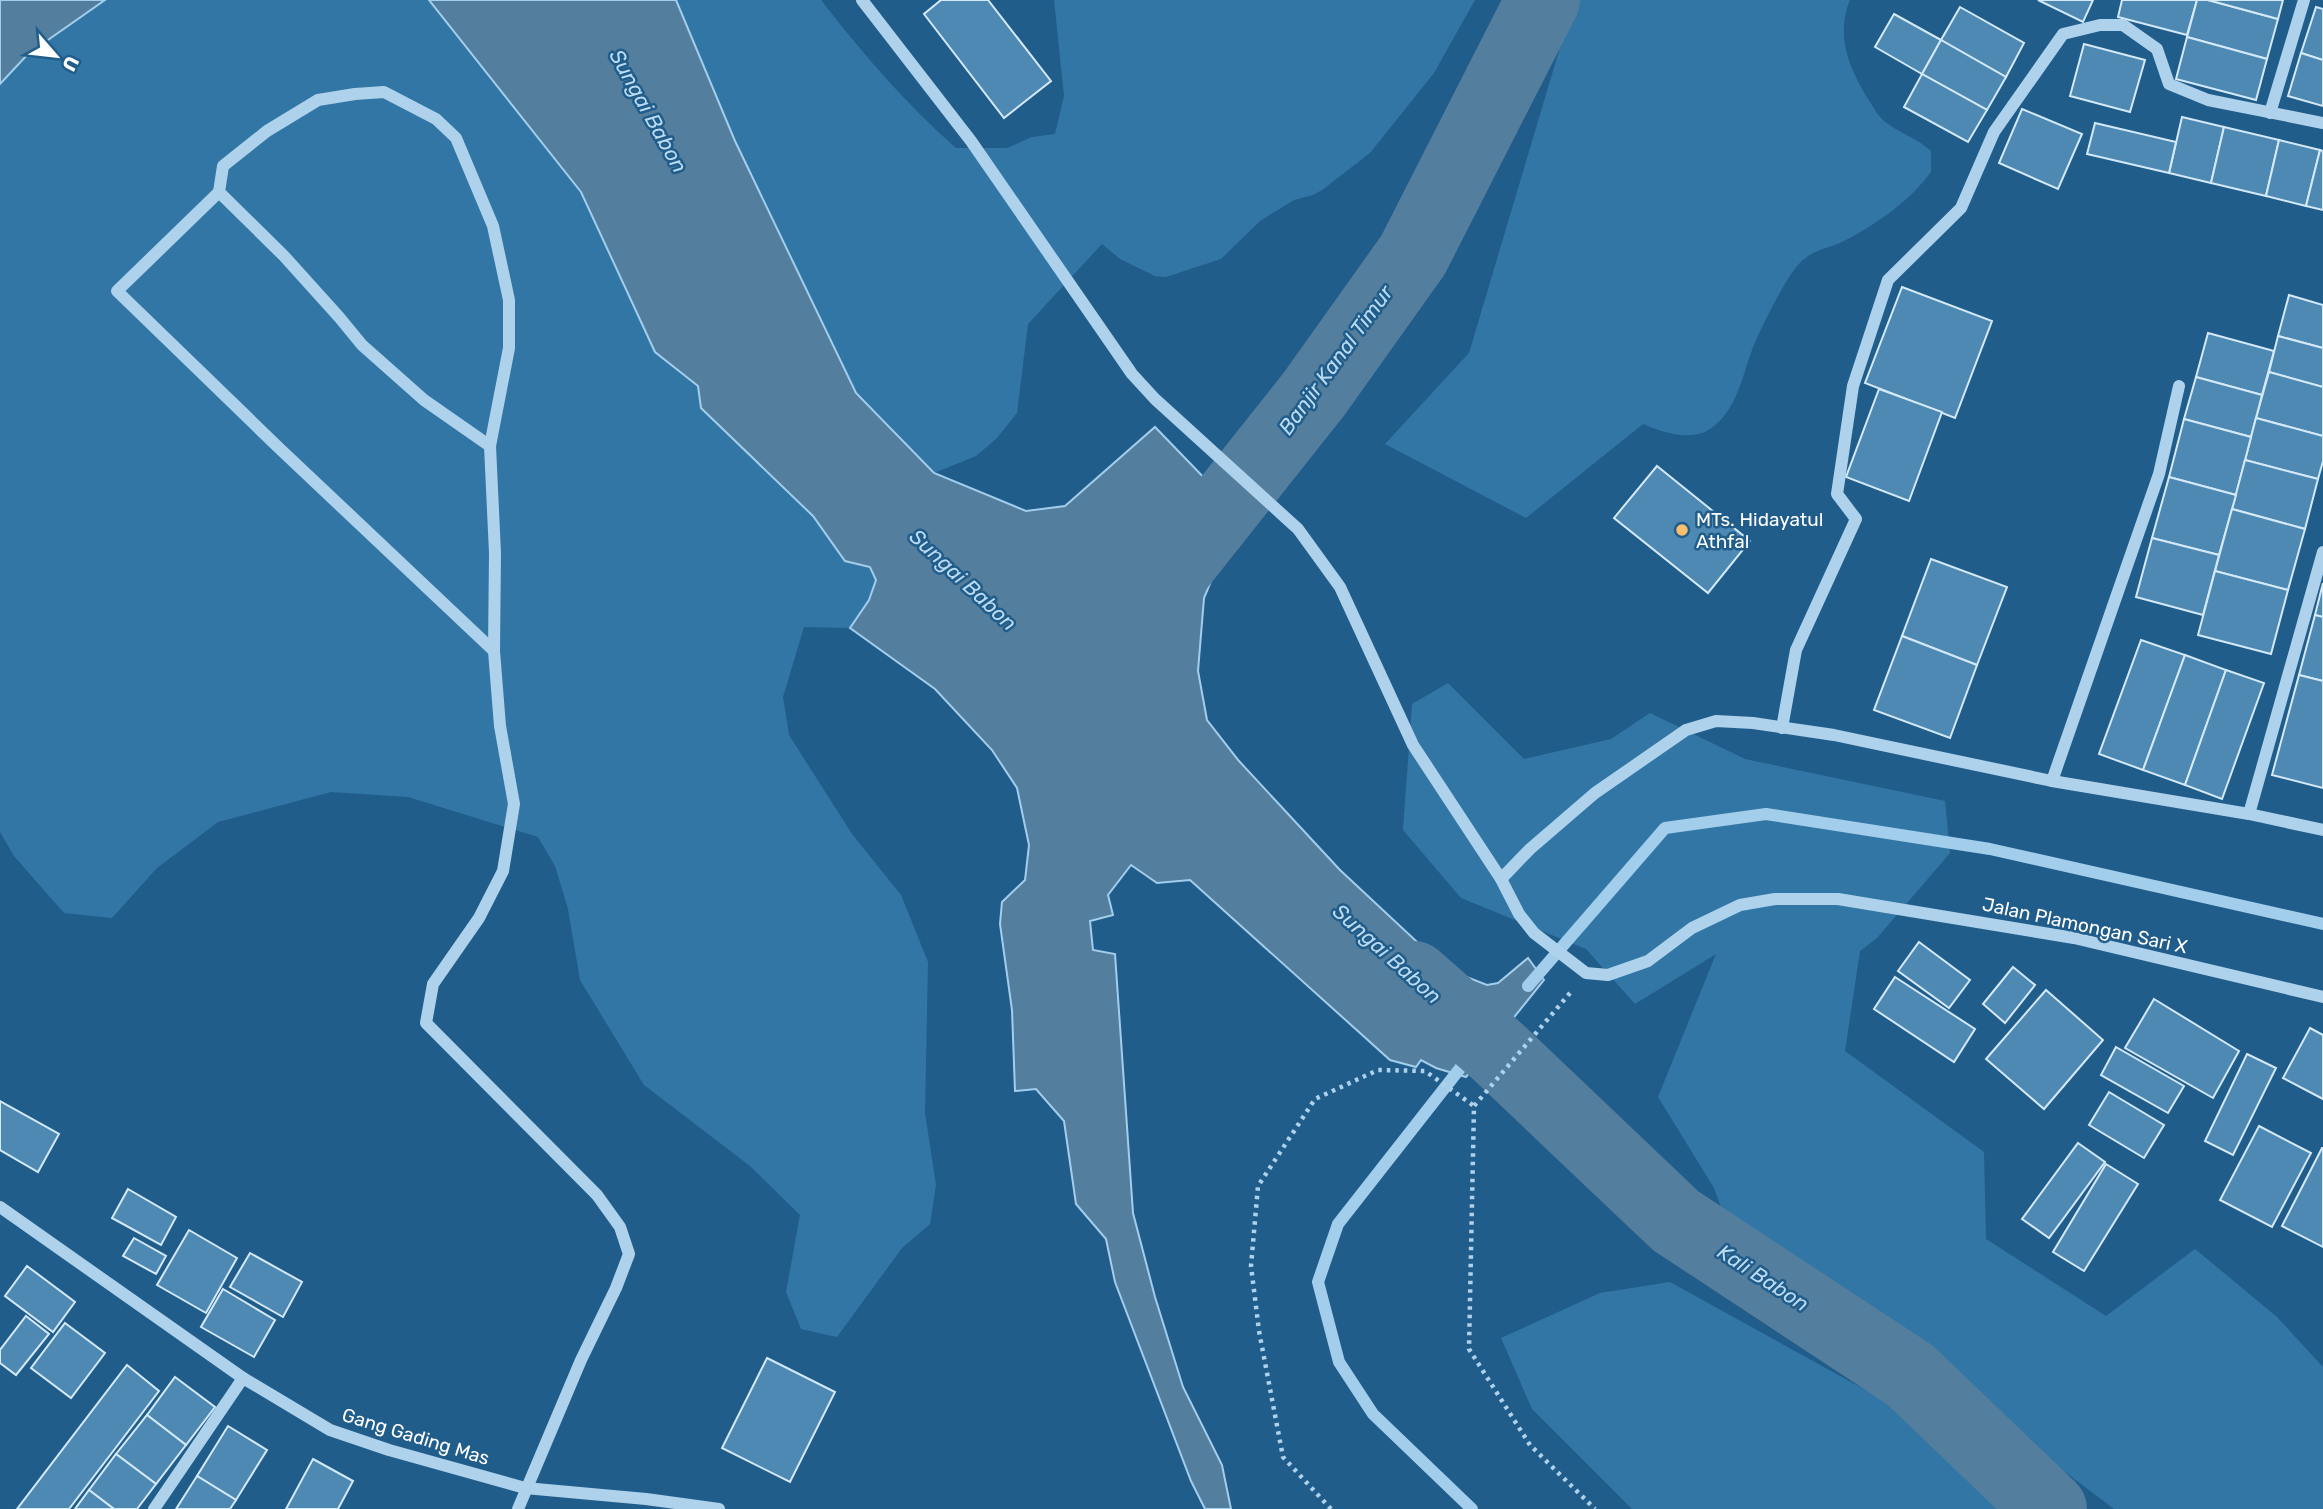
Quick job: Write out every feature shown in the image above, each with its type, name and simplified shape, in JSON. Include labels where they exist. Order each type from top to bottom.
[{"type":"street","name":"Jalan Plamongan Sari X","points":[[862,0],[971,141],[1108,343],[1132,374],[1155,399],[1298,528],[1340,587],[1413,745],[1501,879],[1519,914],[1534,933],[1586,973],[1608,975],[1648,961],[1692,928],[1740,905],[1775,899],[1838,899],[2074,938],[2323,997]]},
{"type":"street","points":[[2270,113],[2304,0]]},
{"type":"street","points":[[1782,728],[1796,650],[1856,519],[1837,494],[1853,386],[1888,280],[1961,208],[1994,132],[2063,34],[2101,25],[2123,24],[2157,49],[2169,84],[2208,100],[2323,123]]},
{"type":"street","points":[[494,651],[117,291],[219,192],[223,166],[267,131],[318,100],[384,92],[436,118],[456,138],[493,226],[509,300],[509,348],[490,446],[495,553],[494,651],[500,726],[514,804],[503,871],[479,918],[433,984],[426,1023],[597,1195],[620,1227],[629,1254],[518,1509]]},
{"type":"street","points":[[219,192],[284,256],[372,354],[424,400],[490,446]]},
{"type":"street","points":[[2052,781],[2159,474],[2179,386]]},
{"type":"street","points":[[2249,814],[2323,552]]},
{"type":"street","points":[[1501,879],[1530,849],[1595,793],[1686,730],[1716,721],[1834,735],[2052,781],[2249,814],[2323,830]]},
{"type":"street","name":"Gang Gading Mas","points":[[0,1208],[243,1378],[330,1430],[389,1450],[525,1488],[719,1509]]},
{"type":"street","points":[[154,1509],[243,1378]]},
{"type":"path","points":[[1570,992],[1474,1106],[1469,1349],[1530,1445],[1594,1509]]},
{"type":"path","points":[[1331,1509],[1283,1457],[1259,1331],[1251,1266],[1258,1186],[1315,1099],[1378,1070],[1424,1071],[1474,1106]]},
{"type":"shaded area","points":[[105,0],[429,0],[581,192],[655,352],[698,386],[701,408],[813,516],[845,561],[870,567],[876,580],[869,600],[850,628],[804,627],[783,697],[789,735],[852,834],[901,895],[928,962],[925,1113],[936,1185],[930,1224],[902,1248],[837,1337],[801,1329],[786,1292],[800,1215],[750,1166],[644,1085],[580,980],[568,909],[555,866],[538,837],[408,797],[331,792],[218,822],[157,868],[112,918],[64,913],[14,856],[0,832],[0,84],[28,54]]},
{"type":"shaded area","points":[[676,0],[821,0],[885,77],[956,148],[1007,148],[1032,137],[1055,134],[1064,96],[1054,0],[1475,0],[1434,73],[1370,153],[1322,190],[1294,200],[1260,221],[1221,259],[1166,277],[1155,276],[1120,259],[1102,244],[1028,324],[1017,413],[996,439],[976,456],[934,473],[856,393],[735,141]]},
{"type":"shaded area","points":[[1548,0],[1850,0],[1844,39],[1855,75],[1882,119],[1931,151],[1931,172],[1904,201],[1883,218],[1840,243],[1813,253],[1794,270],[1765,321],[1733,401],[1722,419],[1714,426],[1697,434],[1679,435],[1643,424],[1526,518],[1385,444],[1469,353],[1564,34]]},
{"type":"shaded area","points":[[1448,683],[1524,759],[1611,739],[1650,713],[1745,759],[1945,801],[1950,853],[1877,938],[1860,951],[1845,1051],[1984,1152],[1986,1239],[2106,1316],[2195,1249],[2277,1317],[2323,1367],[2323,1509],[2114,1509],[1966,1397],[1924,1360],[1738,1253],[1714,1188],[1658,1097],[1716,954],[1635,1004],[1586,949],[1461,898],[1403,830],[1412,704]]},
{"type":"shaded area","points":[[1670,1282],[1889,1403],[2002,1509],[1632,1509],[1532,1409],[1501,1338],[1600,1293]]},
{"type":"water","points":[[0,0],[105,0],[28,54],[0,84]]},
{"type":"water","name":"Sungai Babon","points":[[429,0],[676,0],[735,141],[856,393],[934,473],[1026,511],[1065,506],[1155,427],[1239,514],[1204,598],[1198,671],[1207,720],[1239,761],[1340,870],[1446,969],[1487,985],[1498,983],[1528,958],[1544,980],[1466,1077],[1436,1068],[1421,1060],[1416,1067],[1390,1060],[1190,880],[1157,883],[1131,865],[1108,895],[1113,915],[1090,921],[1093,950],[1115,954],[1133,1213],[1183,1387],[1222,1465],[1231,1509],[1205,1509],[1191,1481],[1115,1282],[1106,1239],[1076,1204],[1064,1121],[1036,1089],[1015,1091],[1012,1010],[1000,924],[1002,902],[1025,880],[1029,845],[1017,788],[992,750],[935,689],[850,628],[869,600],[876,580],[870,567],[845,561],[813,516],[701,408],[698,386],[655,352],[581,192]]},
{"type":"building","points":[[941,0],[988,0],[1051,81],[1004,118],[924,14]]},
{"type":"building","points":[[2038,0],[2093,0],[2083,22]]},
{"type":"building","points":[[2122,0],[2197,0],[2187,35],[2118,17]]},
{"type":"building","points":[[2197,0],[2208,0],[2278,19],[2267,59],[2187,37]]},
{"type":"building","points":[[2208,0],[2283,0],[2278,19]]},
{"type":"building","points":[[1960,7],[2024,43],[2006,77],[1941,40]]},
{"type":"building","points":[[2316,7],[2323,9],[2323,60],[2301,53]]},
{"type":"building","points":[[1894,14],[1941,40],[1922,74],[1875,47]]},
{"type":"building","points":[[2187,37],[2267,59],[2256,100],[2176,79]]},
{"type":"building","points":[[1941,40],[2006,77],[1987,110],[1922,74]]},
{"type":"building","points":[[2084,44],[2145,60],[2130,112],[2070,96]]},
{"type":"building","points":[[2301,53],[2323,60],[2323,106],[2288,96]]},
{"type":"building","points":[[1922,74],[1987,110],[1968,142],[1904,107]]},
{"type":"building","points":[[2022,109],[2082,134],[2058,189],[1999,163]]},
{"type":"building","points":[[2182,117],[2224,127],[2211,183],[2169,173]]},
{"type":"building","points":[[2095,123],[2176,142],[2169,173],[2087,154]]},
{"type":"building","points":[[2224,127],[2279,140],[2266,196],[2211,183]]},
{"type":"building","points":[[2279,140],[2320,150],[2306,206],[2266,196]]},
{"type":"building","points":[[2320,150],[2323,151],[2323,210],[2306,206]]},
{"type":"building","points":[[1902,287],[1992,321],[1955,418],[1865,383]]},
{"type":"building","points":[[2289,295],[2323,305],[2323,348],[2278,336]]},
{"type":"building","points":[[2208,333],[2274,351],[2262,395],[2196,377]]},
{"type":"building","points":[[2278,336],[2323,348],[2323,387],[2269,372]]},
{"type":"building","points":[[2269,372],[2323,387],[2323,436],[2256,418]]},
{"type":"building","points":[[2196,377],[2262,395],[2251,437],[2184,419]]},
{"type":"building","points":[[1879,389],[1942,412],[1909,501],[1846,477]]},
{"type":"building","points":[[2256,418],[2323,436],[2323,461],[2318,479],[2245,460]]},
{"type":"building","points":[[2184,419],[2251,437],[2236,495],[2169,477]]},
{"type":"building","points":[[2245,460],[2318,479],[2305,529],[2232,509]]},
{"type":"building","name":"MTs. Hidayatul Athfal","points":[[1657,466],[1750,541],[1708,593],[1614,518]]},
{"type":"building","points":[[2169,477],[2236,495],[2219,555],[2152,538]]},
{"type":"building","points":[[2232,509],[2305,529],[2288,590],[2215,571]]},
{"type":"building","points":[[2152,538],[2219,555],[2203,615],[2136,597]]},
{"type":"building","points":[[1931,559],[2007,587],[1977,665],[1902,636]]},
{"type":"building","points":[[2215,571],[2288,590],[2271,654],[2198,635]]},
{"type":"building","points":[[2323,583],[2323,617],[2315,615]]},
{"type":"building","points":[[2315,615],[2323,617],[2323,681],[2299,675]]},
{"type":"building","points":[[1902,636],[1977,665],[1950,738],[1874,710]]},
{"type":"building","points":[[2141,640],[2185,655],[2143,770],[2099,754]]},
{"type":"building","points":[[2185,655],[2226,670],[2185,785],[2143,770]]},
{"type":"building","points":[[2226,670],[2264,683],[2222,799],[2185,785]]},
{"type":"building","points":[[2299,675],[2323,681],[2323,788],[2272,775]]},
{"type":"building","points":[[1919,942],[1970,980],[1949,1008],[1898,971]]},
{"type":"building","points":[[2013,967],[2035,985],[2005,1023],[1983,1004]]},
{"type":"building","points":[[1895,977],[1975,1029],[1954,1062],[1874,1009]]},
{"type":"building","points":[[2046,990],[2103,1040],[2044,1109],[1986,1059]]},
{"type":"building","points":[[2154,999],[2239,1051],[2213,1098],[2125,1048]]},
{"type":"building","points":[[2310,1028],[2323,1035],[2323,1099],[2283,1078]]},
{"type":"building","points":[[2116,1047],[2184,1086],[2168,1113],[2101,1075]]},
{"type":"building","points":[[2247,1054],[2276,1068],[2233,1155],[2205,1141]]},
{"type":"building","points":[[2109,1092],[2164,1125],[2144,1158],[2089,1125]]},
{"type":"building","points":[[0,1101],[59,1134],[38,1172],[0,1150]]},
{"type":"building","points":[[2259,1126],[2311,1153],[2272,1227],[2220,1200]]},
{"type":"building","points":[[2078,1143],[2105,1162],[2049,1238],[2022,1219]]},
{"type":"building","points":[[2323,1148],[2323,1247],[2282,1226]]},
{"type":"building","points":[[2106,1164],[2138,1184],[2084,1271],[2053,1252]]},
{"type":"building","points":[[128,1189],[176,1217],[161,1245],[112,1218]]},
{"type":"building","points":[[189,1230],[237,1258],[206,1313],[157,1285]]},
{"type":"building","points":[[134,1238],[166,1256],[156,1274],[123,1256]]},
{"type":"building","points":[[250,1253],[302,1282],[283,1317],[230,1287]]},
{"type":"building","points":[[27,1266],[75,1302],[53,1332],[5,1296]]},
{"type":"building","points":[[223,1289],[275,1320],[254,1357],[201,1327]]},
{"type":"building","points":[[26,1316],[49,1334],[16,1375],[0,1363],[0,1350]]},
{"type":"building","points":[[65,1323],[105,1353],[71,1398],[31,1368]]},
{"type":"building","points":[[767,1358],[835,1392],[790,1482],[722,1448]]},
{"type":"building","points":[[127,1365],[159,1391],[69,1509],[17,1509]]},
{"type":"building","points":[[175,1377],[215,1407],[186,1445],[147,1415]]},
{"type":"building","points":[[147,1415],[186,1445],[156,1484],[116,1454]]},
{"type":"building","points":[[228,1426],[267,1450],[236,1500],[197,1476]]},
{"type":"building","points":[[116,1454],[156,1484],[137,1509],[114,1509],[89,1490]]},
{"type":"building","points":[[313,1459],[353,1481],[338,1509],[286,1509]]},
{"type":"building","points":[[197,1476],[236,1500],[230,1509],[176,1509]]},
{"type":"building","points":[[89,1490],[114,1509],[75,1509]]},
{"type":"waterway","name":"Banjir Kanal Timur","points":[[1164,583],[1314,394],[1413,255],[1543,0]]},
{"type":"waterway","points":[[1528,986],[1665,828],[1766,814],[1990,849],[2323,924]]},
{"type":"waterway","name":"Kali Babon","points":[[1414,978],[1497,1051],[1676,1221],[1910,1375],[2050,1509]]},
{"type":"waterway","points":[[1465,1062],[1338,1224],[1318,1282],[1339,1362],[1373,1414],[1472,1509]]},
{"type":"place","name":"MTs. Hidayatul Athfal","points":[[1682,530]]}]
